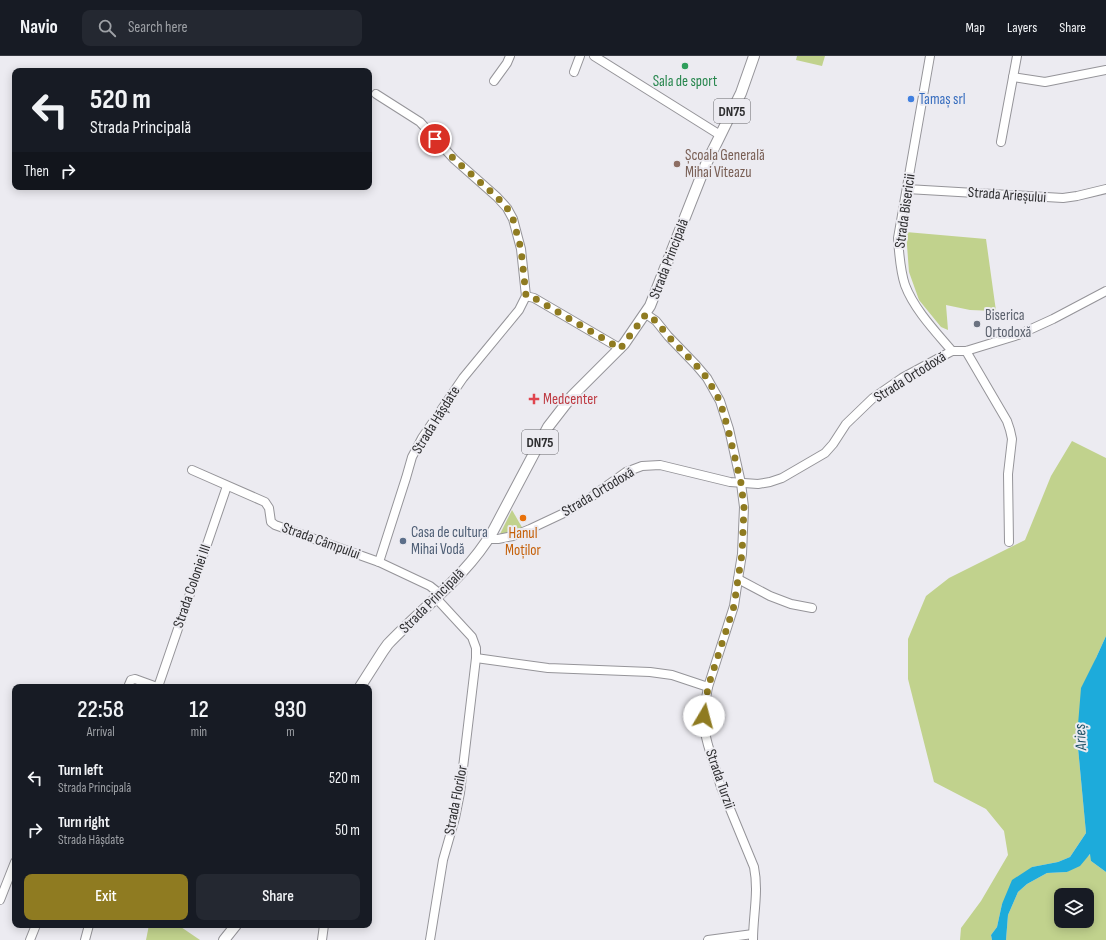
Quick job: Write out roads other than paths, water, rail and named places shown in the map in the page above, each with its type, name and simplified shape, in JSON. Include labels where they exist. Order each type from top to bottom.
[{"type":"main road","name":"Strada Principală","points":[[362,684],[388,644],[438,596],[476,556],[488,539],[548,428],[572,396],[620,349],[646,314],[706,164],[741,93],[754,56]]},
{"type":"main road","points":[[224,940],[234,928]]},
{"type":"street","points":[[494,81],[507,63],[510,56]]},
{"type":"street","points":[[574,72],[580,56]]},
{"type":"street","points":[[594,56],[720,135]]},
{"type":"street","name":"Strada Bisericii","points":[[930,56],[908,189],[898,238],[904,284],[910,297],[952,351]]},
{"type":"street","points":[[1001,142],[1017,56]]},
{"type":"street","points":[[1013,77],[1046,82],[1106,70]]},
{"type":"street","points":[[376,94],[420,122],[454,159],[497,197],[507,208],[513,219],[521,249],[526,296],[534,298],[620,349]]},
{"type":"street","name":"Strada Arieșului","points":[[908,189],[1063,198],[1106,189]]},
{"type":"street","name":"Strada Ortodoxă","points":[[488,539],[513,536],[530,530],[585,501],[626,472],[642,466],[660,465],[730,482],[741,483],[758,484],[782,478],[825,453],[833,444],[846,424],[873,398],[902,378],[952,351],[966,351],[1018,335],[1106,291]]},
{"type":"street","name":"Strada Hășdate","points":[[379,562],[412,457],[422,438],[463,378],[519,310],[526,296]]},
{"type":"street","name":"Strada Turzii","points":[[646,314],[656,321],[668,336],[696,365],[707,378],[720,401],[741,483],[744,507],[742,554],[734,606],[708,687],[704,716],[704,729],[721,787],[754,867],[757,892],[753,937]]},
{"type":"street","points":[[966,351],[1007,421],[1012,438],[1008,474],[1008,542]]},
{"type":"street","name":"Strada Câmpului","points":[[192,470],[265,502],[269,508],[271,522],[275,525],[379,562],[430,586],[438,596]]},
{"type":"street","name":"Strada Coloniei III","points":[[159,684],[227,486]]},
{"type":"street","points":[[738,579],[770,596],[791,604],[812,608]]},
{"type":"street","name":"Strada Florilor","points":[[430,940],[443,860],[460,793],[476,658],[476,648],[472,637],[438,596]]},
{"type":"street","points":[[476,658],[548,668],[650,672],[672,675],[708,687]]},
{"type":"street","points":[[129,684],[131,680],[135,679],[149,684]]},
{"type":"street","points":[[0,900],[12,870]]},
{"type":"street","points":[[30,940],[35,928]]},
{"type":"street","points":[[85,940],[88,928]]},
{"type":"street","points":[[322,940],[324,928]]},
{"type":"street","points":[[708,940],[753,937]]},
{"type":"water","name":"Arieș","points":[[1106,636],[1106,872],[1091,861],[1090,854],[1080,866],[1067,872],[1047,873],[1027,884],[1018,892],[1008,915],[1006,940],[992,940],[991,935],[997,927],[1002,904],[1012,880],[1032,867],[1058,862],[1070,857],[1086,833],[1077,737],[1081,688]]},
{"type":"place","name":"Sala de sport","points":[[685,66]]},
{"type":"place","name":"Tamaș srl","points":[[911,99]]},
{"type":"place","name":"Școala Generală Mihai Viteazu","points":[[677,164]]},
{"type":"place","name":"Biserica Ortodoxă","points":[[977,324]]},
{"type":"place","name":"Medcenter","points":[[534,399]]},
{"type":"place","name":"Hanul Moților","points":[[523,518]]},
{"type":"place","name":"Casa de cultura Mihai Vodă","points":[[403,541]]}]
